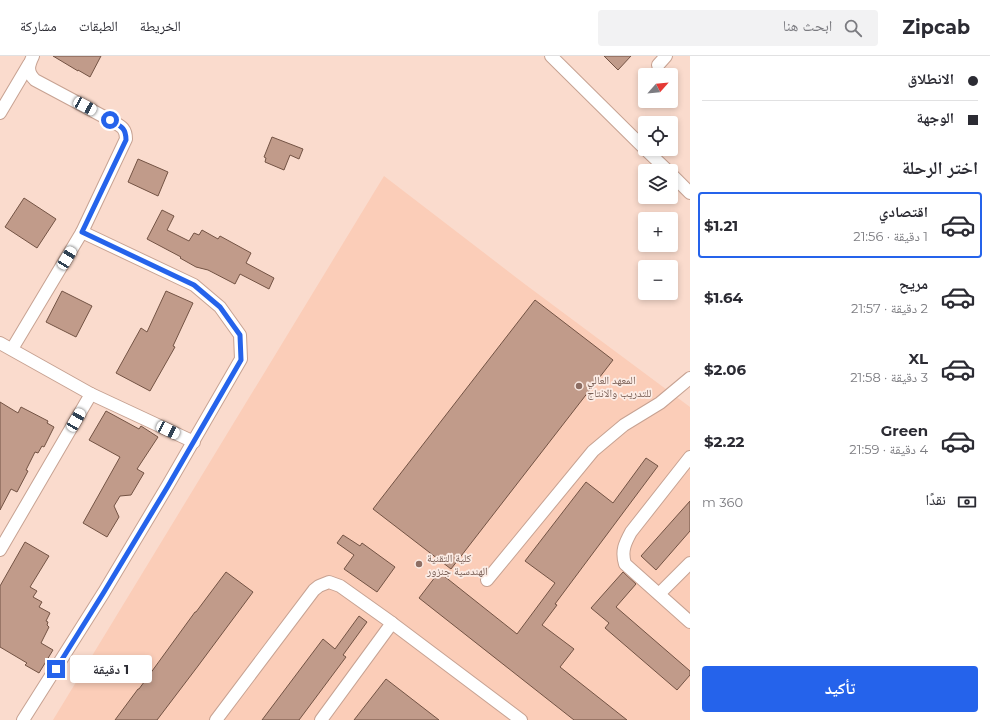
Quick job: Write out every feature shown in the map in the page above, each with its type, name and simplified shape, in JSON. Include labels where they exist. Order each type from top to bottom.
[{"type":"street","points":[[551,56],[638,142]]},
{"type":"street","points":[[0,113],[31,60]]},
{"type":"street","points":[[12,349],[82,232],[126,140],[126,132],[122,127],[35,80],[30,74],[31,60]]},
{"type":"street","points":[[652,156],[661,164]]},
{"type":"street","points":[[678,181],[690,193]]},
{"type":"street","points":[[23,720],[104,592],[194,442],[241,360],[240,335],[220,307],[194,285],[82,232]]},
{"type":"street","points":[[0,343],[91,394],[194,442]]},
{"type":"street","points":[[487,580],[593,451],[624,425],[660,403],[690,378]]},
{"type":"street","points":[[0,550],[91,394]]},
{"type":"street","points":[[690,458],[631,532],[624,546],[622,555],[624,564],[690,622]]},
{"type":"street","points":[[659,594],[690,563]]},
{"type":"street","points":[[216,720],[318,586],[329,582],[340,586],[392,623],[521,720]]},
{"type":"street","points":[[321,720],[392,623]]},
{"type":"shaded area","name":"كلية التقنية الهندسية جنزور","points":[[384,176],[526,285],[690,407],[690,720],[53,720]]},
{"type":"building","points":[[53,56],[101,56],[90,77]]},
{"type":"building","points":[[604,56],[631,56],[618,70]]},
{"type":"building","points":[[272,137],[303,149],[299,159],[290,155],[284,170],[265,162],[266,158],[264,157]]},
{"type":"building","points":[[138,159],[168,172],[158,196],[128,182]]},
{"type":"building","points":[[24,198],[56,219],[37,248],[5,227]]},
{"type":"building","points":[[162,210],[174,216],[167,230],[189,241],[194,233],[199,235],[202,230],[218,239],[220,236],[251,253],[246,263],[274,278],[269,289],[240,274],[235,284],[208,270],[196,267],[180,258],[181,257],[147,239]]},
{"type":"building","points":[[62,291],[92,306],[76,337],[46,322]]},
{"type":"building","points":[[166,291],[193,303],[173,346],[175,347],[150,391],[116,373],[141,328],[147,332]]},
{"type":"building","points":[[535,300],[613,360],[451,569],[373,509]]},
{"type":"building","points":[[0,402],[18,413],[21,407],[48,421],[47,423],[54,427],[44,447],[42,446],[38,453],[35,452],[26,470],[28,471],[17,492],[11,489],[0,510]]},
{"type":"building","points":[[106,411],[139,429],[141,426],[158,437],[137,469],[144,473],[131,495],[120,496],[114,506],[119,517],[107,537],[83,523],[120,457],[89,440]]},
{"type":"building","points":[[646,458],[658,466],[555,604],[557,605],[542,625],[574,649],[560,667],[627,720],[574,720],[419,598],[439,572],[517,634],[555,583],[525,561],[586,482],[613,503]]},
{"type":"building","points":[[690,501],[690,531],[656,570],[641,556]]},
{"type":"building","points":[[343,535],[360,546],[362,543],[395,567],[377,592],[344,569],[354,555],[337,543]]},
{"type":"building","points":[[25,542],[49,556],[30,587],[37,591],[33,597],[42,602],[39,607],[50,613],[46,621],[48,622],[47,625],[49,627],[41,643],[53,650],[39,673],[25,665],[27,663],[0,647],[0,586]]},
{"type":"building","points":[[226,572],[253,592],[198,666],[157,720],[115,720],[195,612]]},
{"type":"building","points":[[623,572],[636,584],[616,607],[690,671],[690,675],[677,690],[605,628],[609,623],[591,608]]},
{"type":"building","points":[[359,616],[367,622],[343,655],[346,657],[299,720],[262,720],[323,639],[335,649]]},
{"type":"building","points":[[386,679],[439,720],[354,720]]},
{"type":"place","name":"المعهد العالي للتدريب والانتاج","points":[[579,386]]},
{"type":"place","name":"كلية التقنية الهندسية جنزور","points":[[419,564]]},
{"type":"route","points":[[56,669],[168,486],[241,360],[240,335],[220,307],[194,285],[82,232],[126,140],[126,132],[122,127],[110,120]]}]
